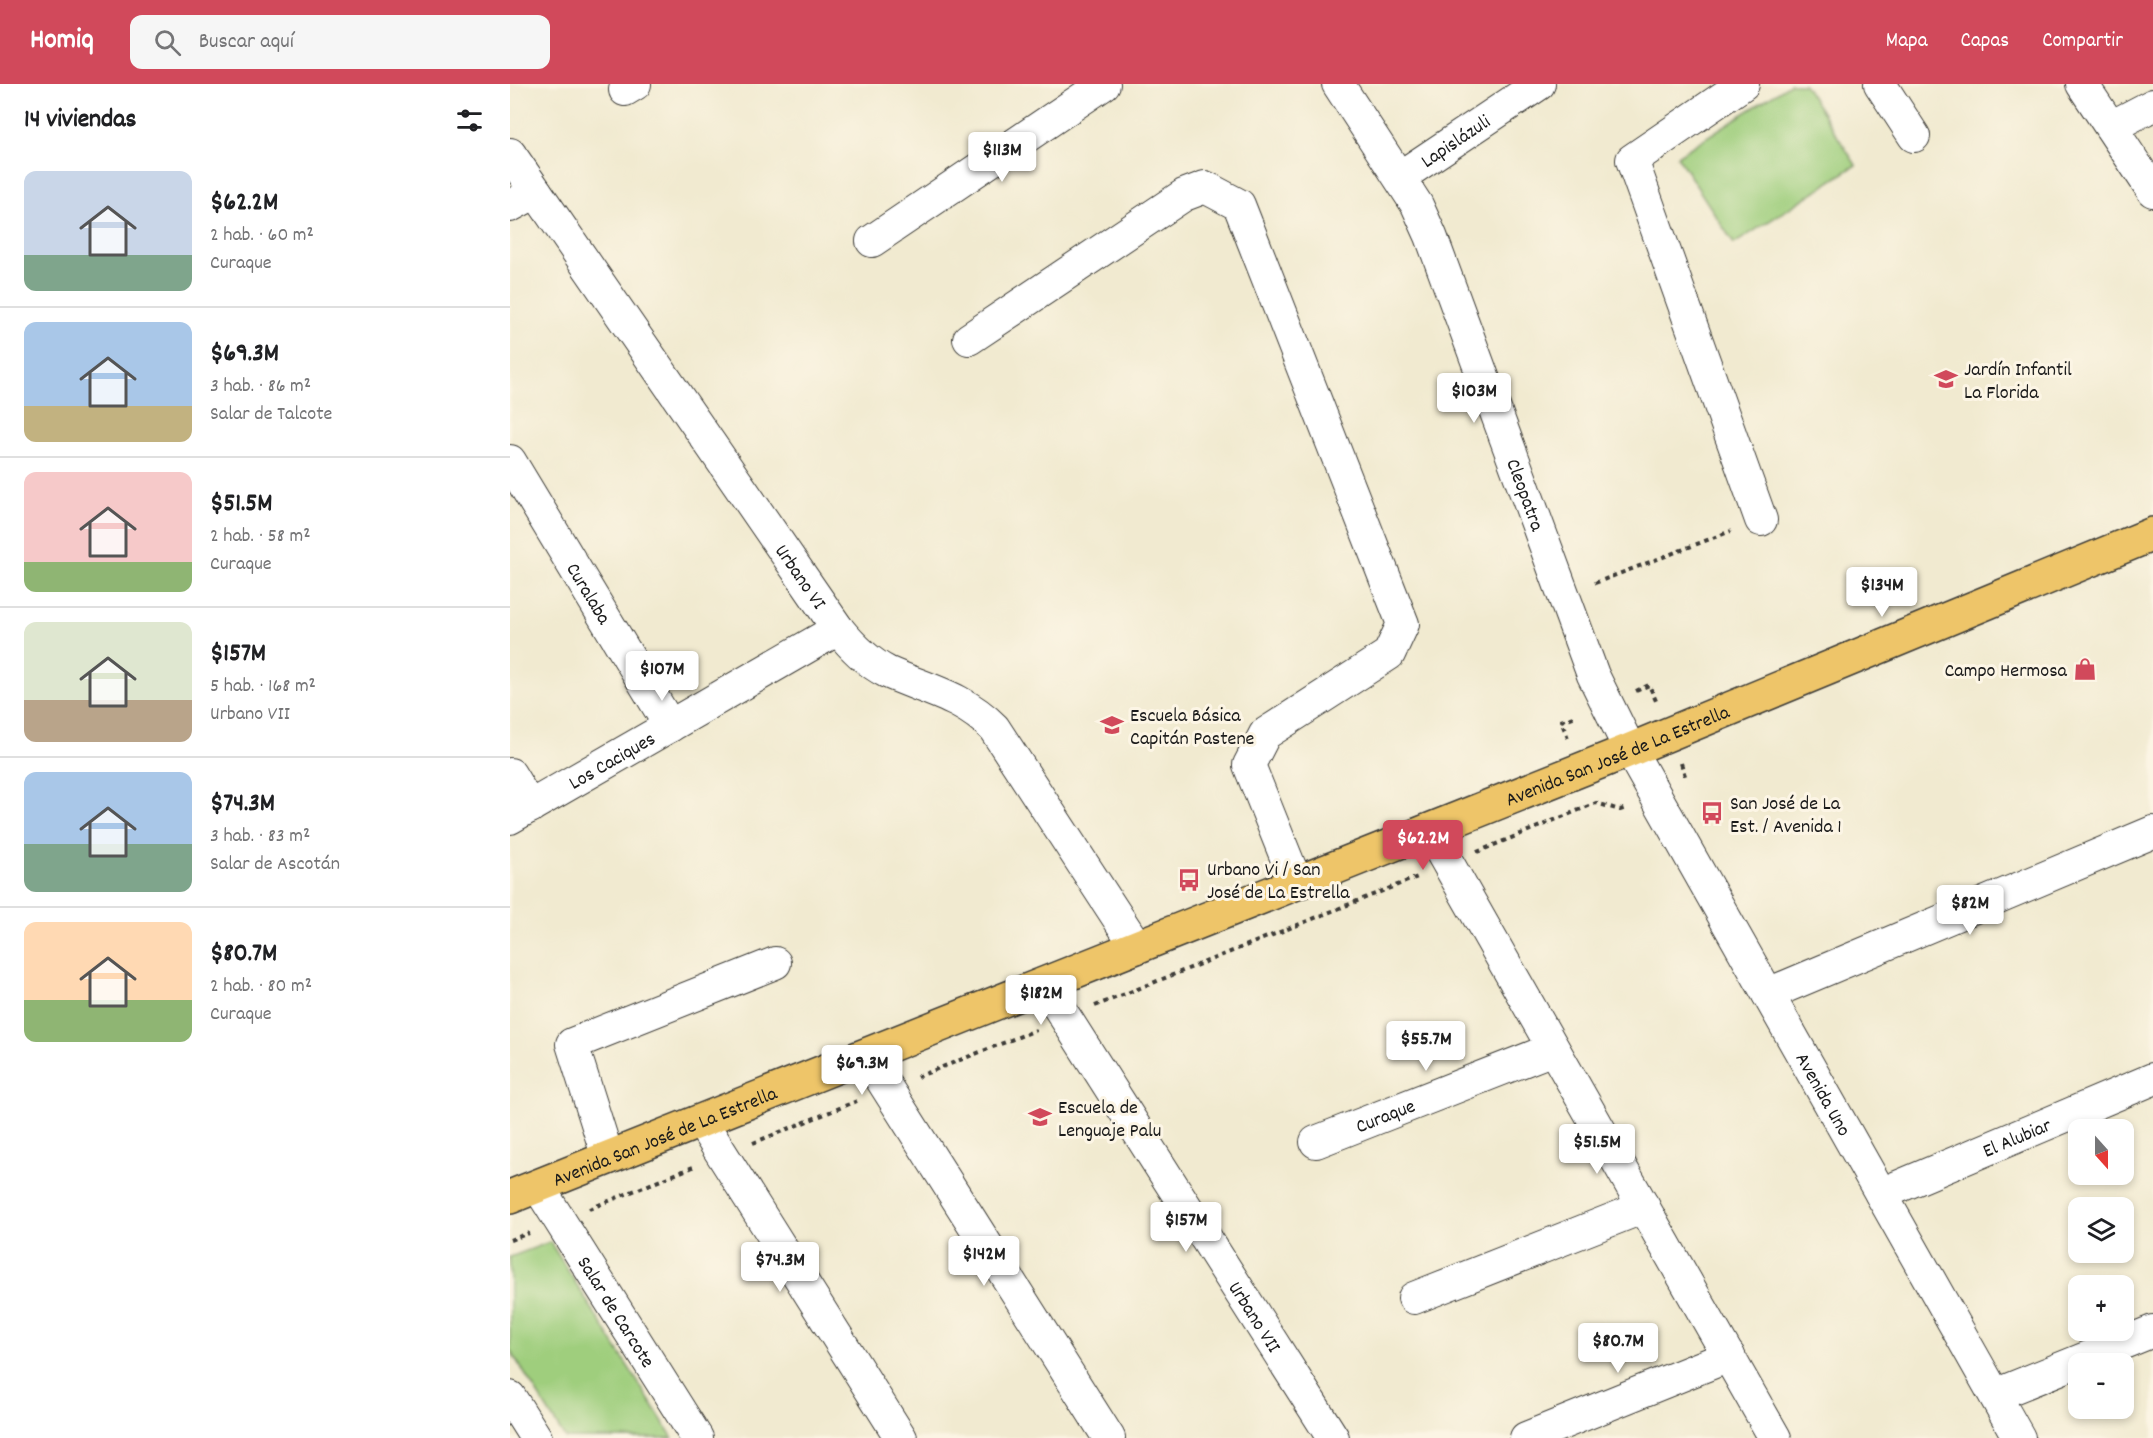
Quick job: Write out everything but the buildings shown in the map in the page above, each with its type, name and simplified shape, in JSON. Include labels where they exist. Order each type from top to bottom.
[{"type":"main road","name":"Avenida San José de La Estrella","points":[[524,1191],[1630,750],[2151,538]]},
{"type":"street","points":[[872,241],[1104,84]]},
{"type":"street","name":"Cleopatra","points":[[1338,84],[1400,177],[1417,205],[1431,236],[1593,675],[1630,750]]},
{"type":"street","name":"Lapislázuli","points":[[1400,177],[1539,84]]},
{"type":"street","points":[[1743,84],[1632,160],[1761,520]]},
{"type":"street","points":[[1880,84],[1914,136]]},
{"type":"street","points":[[2082,84],[2153,191]]},
{"type":"street","points":[[2110,127],[2153,105]]},
{"type":"street","name":"Urbano VI","points":[[510,154],[523,199],[852,647],[870,662],[886,671],[954,698],[982,716],[994,728],[1137,946]]},
{"type":"street","points":[[969,339],[1185,195],[1204,187],[1239,205],[1403,624],[1389,654],[1265,734],[1249,765],[1296,882]]},
{"type":"street","name":"Curalaba","points":[[510,461],[670,726]]},
{"type":"street","name":"Los Caciques","points":[[520,812],[838,629]]},
{"type":"street","name":"Avenida Uno","points":[[1630,750],[2019,1438]]},
{"type":"street","points":[[510,774],[520,812]]},
{"type":"street","points":[[1429,830],[1775,1438]]},
{"type":"street","points":[[1768,994],[2153,832]]},
{"type":"street","points":[[608,1158],[572,1044],[775,963]]},
{"type":"street","name":"Urbano VII","points":[[1044,984],[1333,1438]]},
{"type":"street","name":"Curaque","points":[[1316,1142],[1553,1049]]},
{"type":"street","points":[[866,1055],[1109,1438]]},
{"type":"street","name":"El Alubiar","points":[[1881,1194],[2153,1079]]},
{"type":"street","points":[[701,1121],[901,1438]]},
{"type":"street","name":"Salar de Carcote","points":[[524,1191],[697,1438]]},
{"type":"street","points":[[1414,1298],[1644,1207]]},
{"type":"street","points":[[1995,1395],[2153,1330]]},
{"type":"street","points":[[1526,1438],[1729,1356]]},
{"type":"street","points":[[510,1397],[536,1438]]},
{"type":"path","points":[[1563,596],[1761,520]]},
{"type":"green space","points":[[1790,84],[1804,84],[1856,165],[1734,244],[1677,156]]},
{"type":"green space","points":[[550,1242],[673,1438],[565,1438],[510,1350],[510,1257]]},
{"type":"place","name":"Jardín Infantil La Florida","points":[[1946,379]]},
{"type":"place","name":"Campo Hermosa","points":[[2085,669]]},
{"type":"place","name":"Escuela Básica Capitán Pastene","points":[[1112,725]]},
{"type":"place","name":"San José de La Est. / Avenida 1","points":[[1712,813]]},
{"type":"place","name":"Urbano Vi / San José de La Estrella","points":[[1189,880]]},
{"type":"place","name":"Escuela de Lenguaje Palu","points":[[1040,1117]]}]
